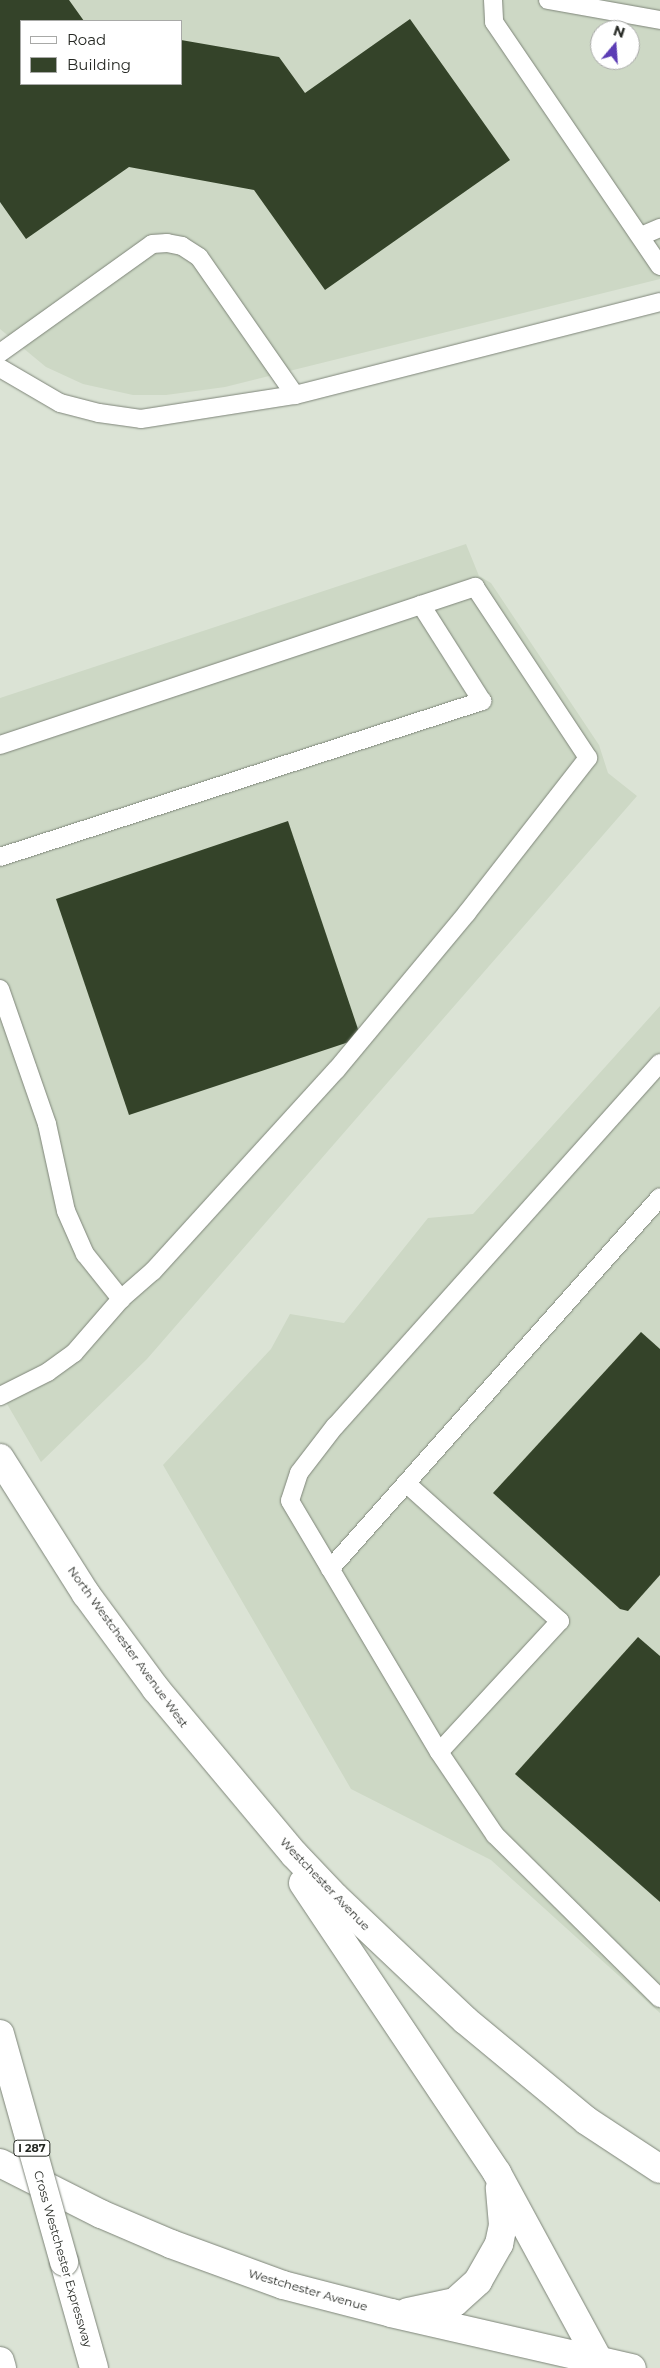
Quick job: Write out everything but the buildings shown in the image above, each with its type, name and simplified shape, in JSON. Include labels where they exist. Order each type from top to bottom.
[{"type":"main road","name":"North Westchester Avenue West","points":[[0,1458],[86,1594],[156,1689],[250,1802]]},
{"type":"main road","name":"Westchester Avenue","points":[[250,1802],[335,1897],[465,2020],[587,2121],[656,2163]]},
{"type":"main road","points":[[250,1802],[497,2172],[600,2364]]},
{"type":"main road","name":"Cross Westchester Expressway","points":[[0,2034],[94,2368]]},
{"type":"main road","name":"Westchester Avenue","points":[[0,2163],[101,2214],[171,2244],[283,2285],[600,2364],[632,2368]]},
{"type":"main road","points":[[391,2313],[433,2309],[455,2302],[478,2281],[499,2244],[503,2225],[497,2172]]},
{"type":"main road","points":[[0,2361],[2,2368]]},
{"type":"lane","points":[[493,0],[494,22],[660,266]]},
{"type":"lane","points":[[548,0],[660,20]]},
{"type":"lane","points":[[640,236],[660,228]]},
{"type":"lane","points":[[0,353],[152,244],[167,243],[182,246],[199,257],[296,395]]},
{"type":"lane","points":[[0,368],[60,403],[99,414],[141,419],[296,395],[660,302]]},
{"type":"lane","points":[[0,746],[475,587],[588,758],[467,913],[336,1070],[153,1271],[121,1299],[74,1353],[48,1372],[0,1396]]},
{"type":"lane","points":[[0,858],[482,701],[421,605]]},
{"type":"lane","points":[[0,988],[47,1124],[66,1211],[85,1254],[121,1299]]},
{"type":"lane","points":[[660,1063],[335,1426],[299,1473],[290,1501],[439,1752],[496,1835],[660,1998]]},
{"type":"lane","points":[[330,1569],[660,1197]]},
{"type":"lane","points":[[406,1483],[560,1621],[439,1752]]},
{"type":"shaded area","points":[[0,0],[660,0],[660,279],[225,387],[166,395],[133,395],[83,384],[46,367],[0,329]]},
{"type":"shaded area","points":[[466,544],[479,576],[491,583],[599,745],[608,773],[637,796],[147,1359],[41,1462],[0,1392],[0,698]]},
{"type":"shaded area","points":[[660,1006],[660,2013],[491,1860],[351,1789],[163,1465],[271,1349],[290,1314],[344,1323],[428,1218],[473,1214]]}]
